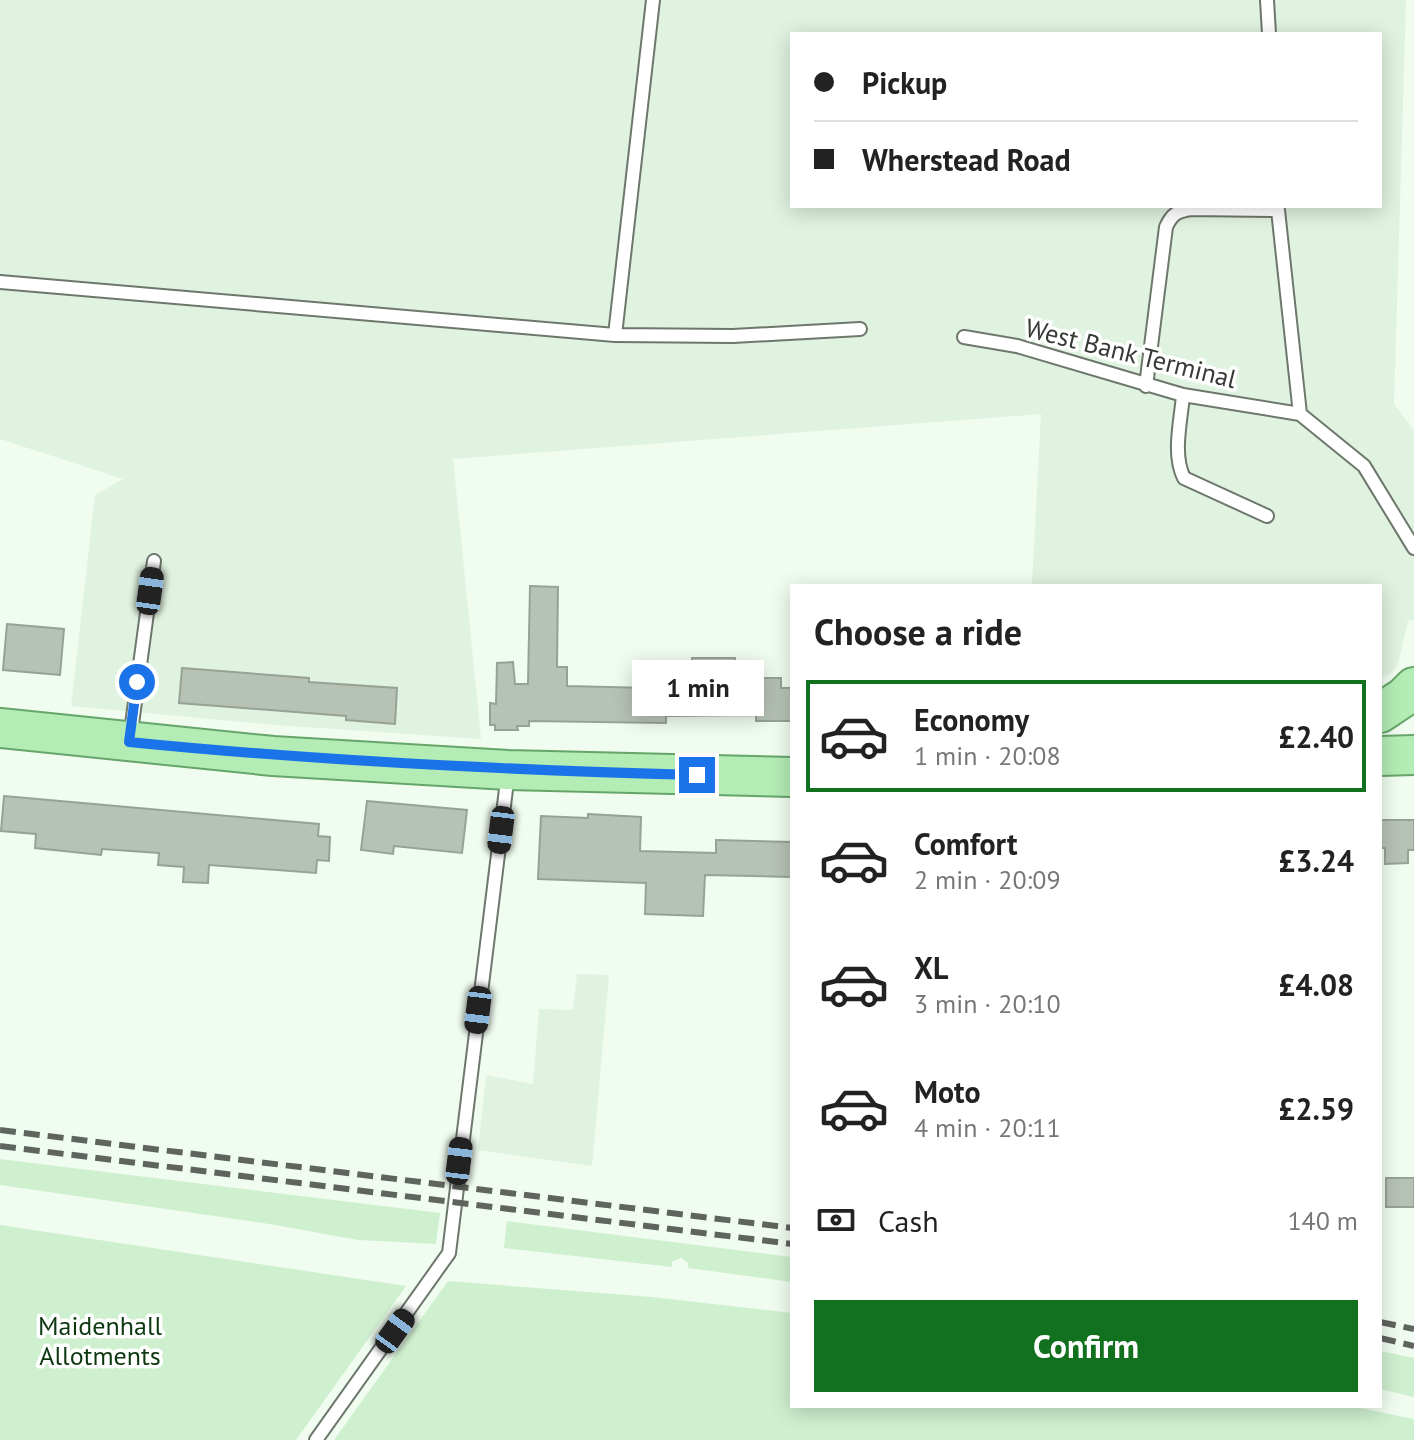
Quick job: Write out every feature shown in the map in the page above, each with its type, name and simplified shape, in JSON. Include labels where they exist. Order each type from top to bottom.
[{"type":"main road","points":[[1382,712],[1414,687]]},
{"type":"main road","points":[[0,728],[273,756],[508,770],[790,777]]},
{"type":"main road","points":[[1382,756],[1414,755]]},
{"type":"lane","points":[[615,335],[653,0]]},
{"type":"lane","points":[[1267,0],[1269,32]]},
{"type":"lane","points":[[1146,386],[1166,227],[1170,218],[1179,211],[1191,209],[1278,208],[1300,414]]},
{"type":"lane","points":[[0,282],[615,335],[733,336],[860,329]]},
{"type":"lane","name":"West Bank Terminal","points":[[964,337],[1055,356],[1183,395],[1300,414],[1364,466],[1414,548]]},
{"type":"lane","points":[[1183,395],[1178,467],[1184,478],[1267,516]]},
{"type":"lane","points":[[129,742],[154,561]]},
{"type":"lane","points":[[316,1440],[449,1253],[508,770]]},
{"type":"shaded area","points":[[0,0],[1406,0],[1394,404],[1414,430],[1414,620],[1408,621],[1398,664],[1391,673],[1382,677],[1382,584],[1032,584],[1041,414],[453,459],[481,739],[276,725],[71,706],[95,495],[123,479],[0,439]]},
{"type":"shaded area","points":[[577,974],[609,975],[592,1166],[478,1150],[486,1075],[533,1084],[539,1009],[573,1010]]},
{"type":"green space","points":[[0,1159],[440,1213],[436,1244],[358,1240],[0,1185]]},
{"type":"green space","points":[[507,1221],[790,1257],[790,1282],[688,1268],[688,1263],[681,1258],[672,1262],[672,1267],[504,1248]]},
{"type":"green space","name":"Maidenhall Allotments","points":[[0,1225],[406,1286],[296,1440],[0,1440]]},
{"type":"green space","points":[[448,1281],[652,1297],[790,1313],[790,1408],[1360,1408],[1414,1419],[1414,1440],[334,1440]]},
{"type":"green space","points":[[1382,1351],[1414,1358],[1414,1397],[1382,1389]]},
{"type":"building","points":[[530,586],[558,587],[557,667],[567,667],[567,686],[692,689],[692,658],[735,658],[735,664],[756,664],[756,678],[781,678],[781,688],[790,688],[790,721],[756,721],[756,715],[666,716],[666,723],[529,721],[529,726],[517,726],[518,730],[495,730],[495,725],[490,725],[490,703],[496,704],[497,663],[513,662],[515,684],[528,684]]},
{"type":"building","points":[[7,624],[64,629],[60,675],[3,670]]},
{"type":"building","points":[[182,668],[397,688],[395,724],[346,720],[346,716],[179,703]]},
{"type":"building","points":[[4,796],[319,824],[318,836],[330,837],[329,861],[317,860],[316,873],[209,865],[208,883],[183,882],[184,867],[158,865],[159,853],[102,849],[101,855],[35,848],[36,834],[1,831]]},
{"type":"building","points":[[367,801],[467,810],[462,853],[394,846],[393,854],[361,850]]},
{"type":"building","points":[[588,814],[641,817],[640,851],[716,853],[716,840],[790,842],[790,877],[705,875],[703,916],[645,914],[646,883],[538,879],[541,816],[588,818]]},
{"type":"building","points":[[1382,820],[1414,820],[1414,850],[1408,850],[1408,863],[1385,864],[1385,848],[1382,848]]},
{"type":"building","points":[[1386,1178],[1414,1178],[1414,1207],[1386,1207]]},
{"type":"railway","points":[[0,1130],[790,1228]]},
{"type":"railway","points":[[0,1146],[790,1244]]},
{"type":"railway","points":[[1382,1322],[1414,1329]]},
{"type":"railway","points":[[1382,1338],[1414,1346]]},
{"type":"route","points":[[137,682],[129,742],[273,756],[508,770],[697,775]]}]
